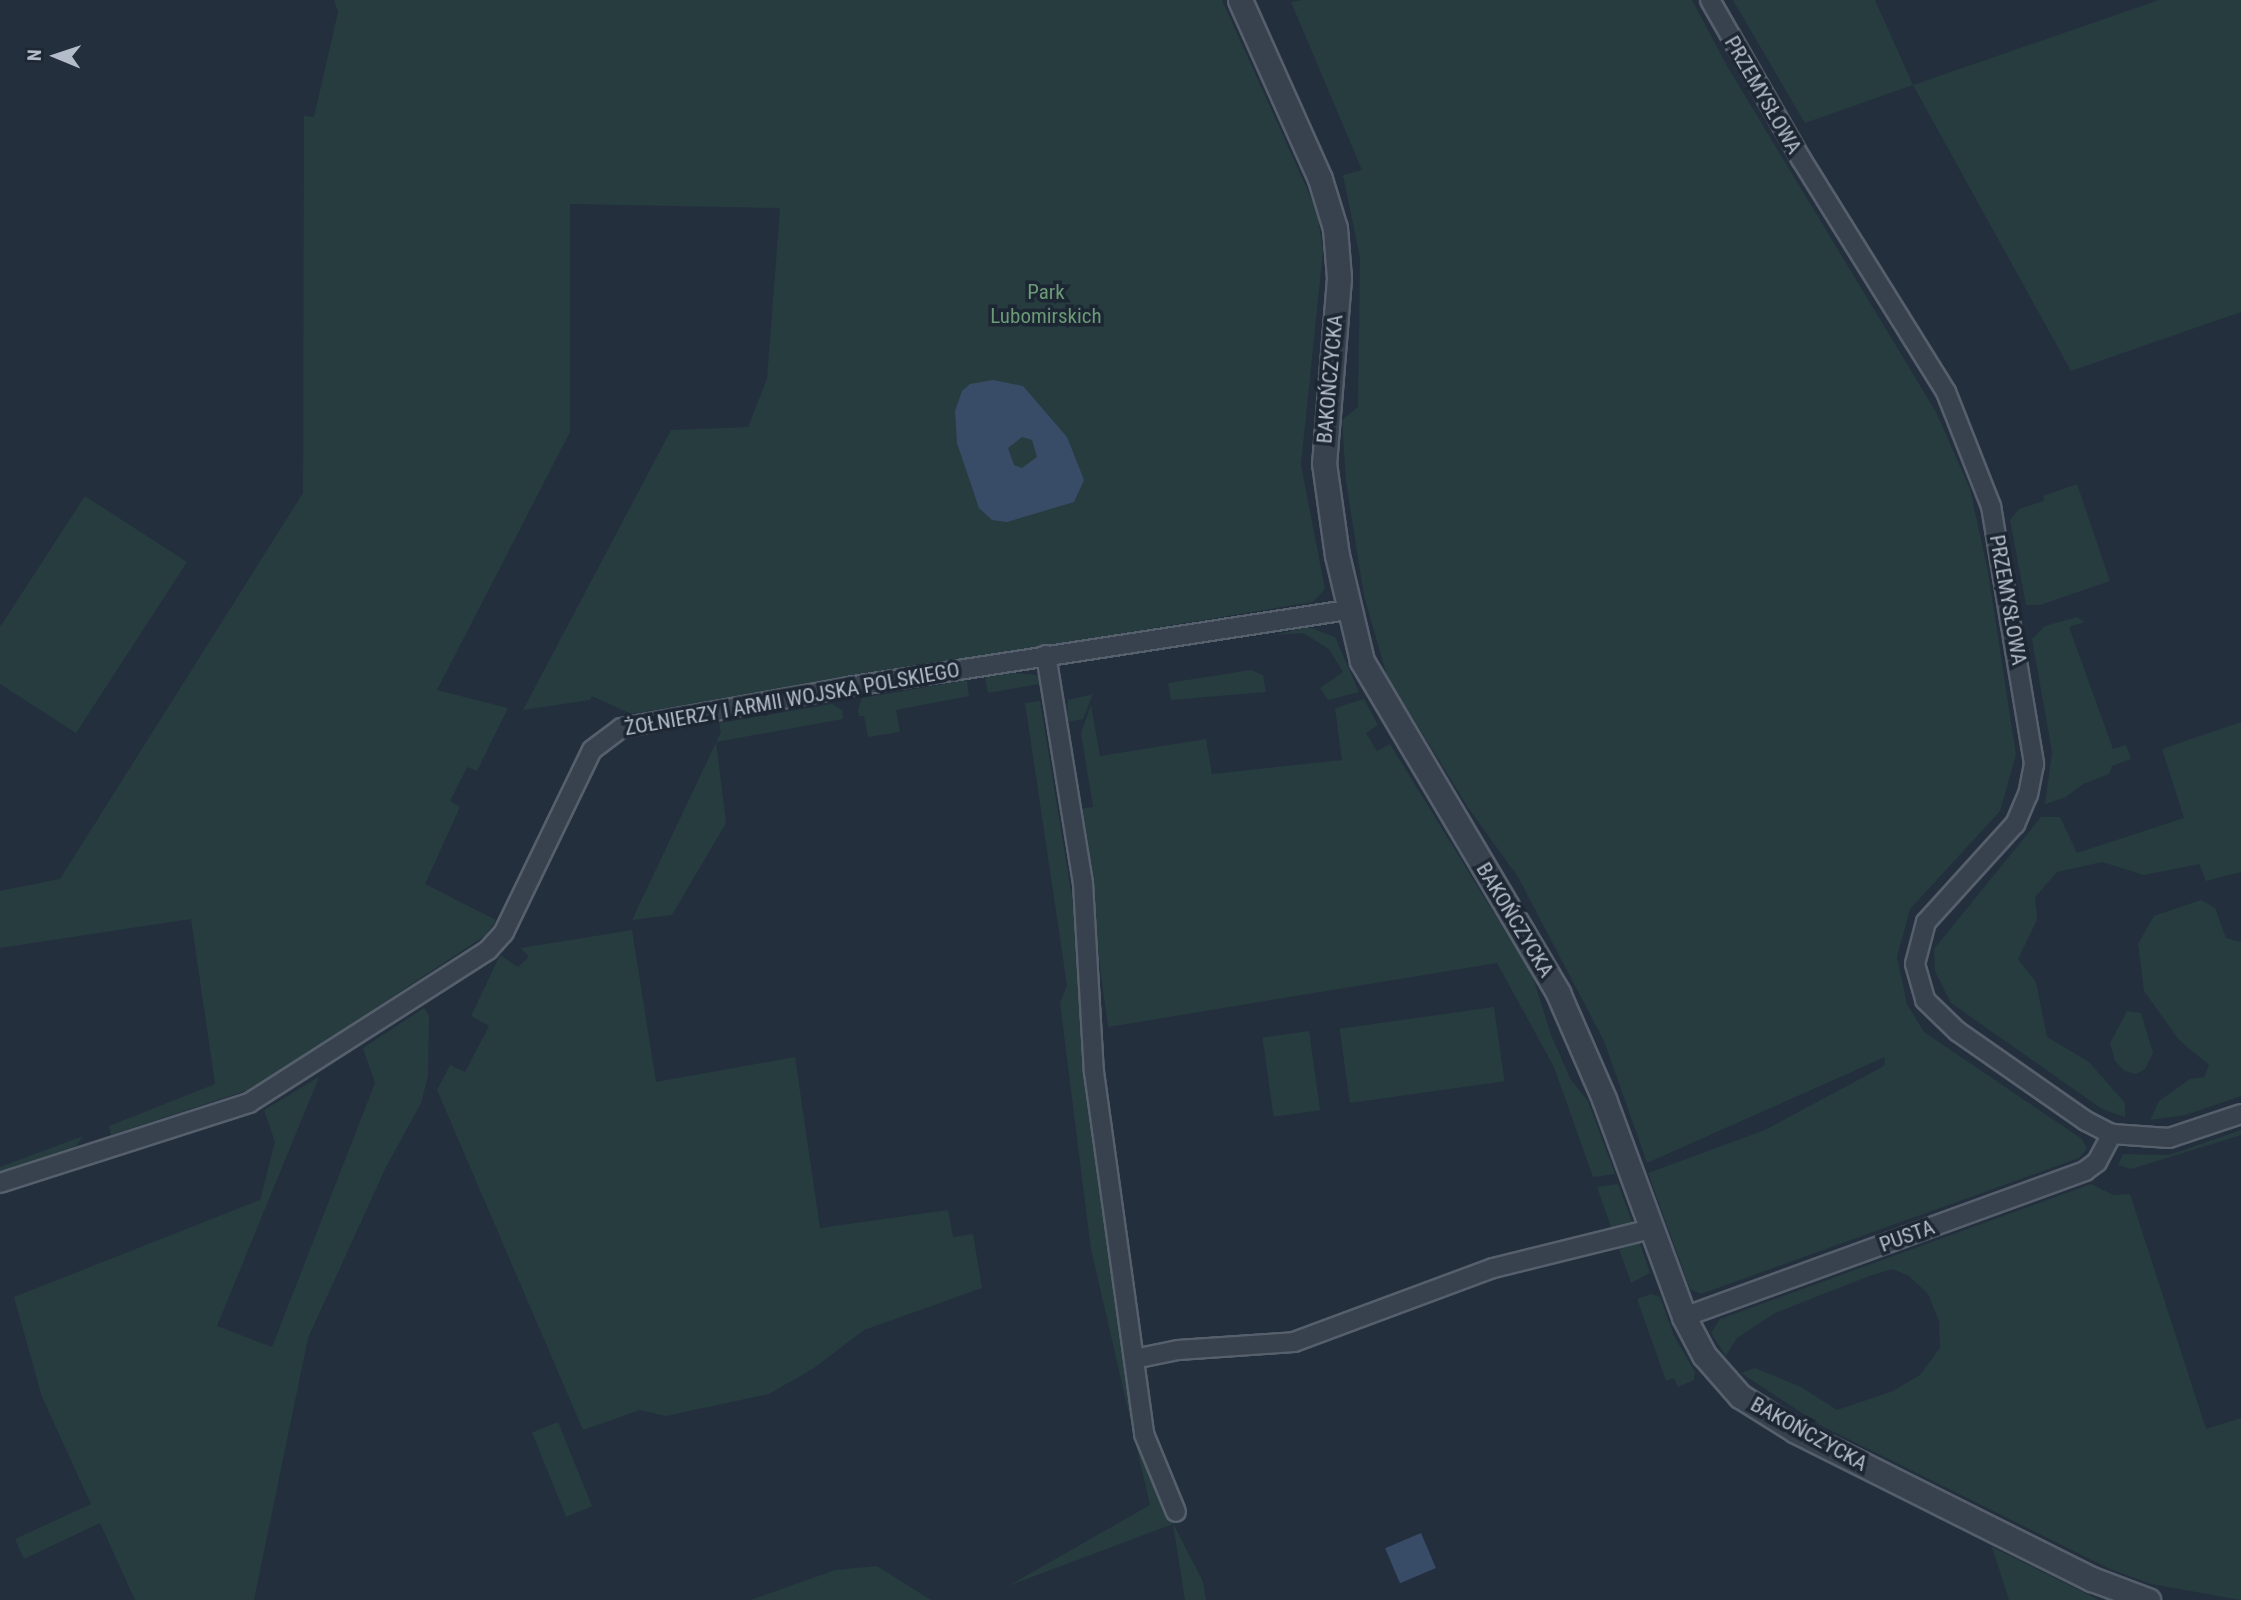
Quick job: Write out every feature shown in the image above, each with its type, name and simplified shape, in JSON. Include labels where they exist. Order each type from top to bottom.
[{"type":"street","name":"BAKOŃCZYCKA","points":[[1240,0],[1320,179],[1335,228],[1339,278],[1324,463],[1347,610],[1362,661],[1377,693],[1564,1006],[1684,1317],[1722,1380],[1758,1409],[2058,1562],[2148,1600]]},
{"type":"street","name":"PRZEMYSŁOWA","points":[[1710,0],[1794,147],[1946,392],[1991,506],[2034,764],[2028,794],[2015,824],[1926,922],[1918,940],[1917,982],[1938,1017],[2086,1121],[2112,1134]]},
{"type":"street","name":"ŻOŁNIERZY I ARMII WOJSKA POLSKIEGO","points":[[0,1183],[249,1103],[488,950],[504,932],[592,750],[609,733],[1046,656],[1347,610]]},
{"type":"street","points":[[1046,656],[1083,883],[1094,1072],[1144,1434],[1176,1512]]},
{"type":"street","points":[[2112,1134],[2169,1138],[2241,1114]]},
{"type":"street","name":"PUSTA","points":[[1684,1317],[2085,1171],[2097,1163],[2112,1134]]},
{"type":"street","points":[[1134,1359],[1178,1350],[1294,1342],[1493,1268],[1651,1229]]},
{"type":"green space","name":"Park Lubomirskich","points":[[334,0],[1222,0],[1317,211],[1323,251],[1301,465],[1325,589],[1313,602],[631,714],[592,696],[590,700],[523,710],[671,430],[748,427],[767,379],[780,208],[570,204],[570,432],[437,690],[508,708],[477,771],[467,767],[450,801],[460,807],[425,884],[496,920],[486,935],[254,1088],[111,1135],[109,1126],[215,1084],[191,919],[0,948],[0,891],[60,879],[303,493],[304,116],[314,117],[338,12]]},
{"type":"green space","points":[[1692,0],[1727,66],[1936,412],[1970,489],[1988,572],[2016,755],[2000,811],[1910,909],[1897,957],[1907,1004],[1924,1032],[2082,1139],[2087,1149],[2079,1158],[1701,1294],[1690,1289],[1648,1173],[1765,1130],[1884,1066],[1885,1057],[1647,1163],[1604,1041],[1518,877],[1469,809],[1387,676],[1364,596],[1346,482],[1342,420],[1358,407],[1360,258],[1343,175],[1362,170],[1291,2]]},
{"type":"green space","points":[[1733,0],[1875,0],[1913,85],[1805,123]]},
{"type":"green space","points":[[2159,0],[2241,0],[2241,312],[2071,371],[1913,85]]},
{"type":"green space","points":[[2077,484],[2110,581],[2040,605],[2026,605],[2010,520],[2019,509],[2044,501],[2043,496]]},
{"type":"green space","points":[[85,496],[187,562],[76,733],[0,684],[0,627]]},
{"type":"green space","points":[[2077,617],[2084,622],[2069,627],[2113,749],[2126,745],[2131,759],[2112,766],[2109,774],[2083,784],[2066,797],[2045,804],[2052,752],[2032,639],[2045,626]]},
{"type":"green space","points":[[1308,627],[1335,637],[1359,692],[1328,700],[1320,688],[1343,672],[1329,649],[1303,633],[1275,635]]},
{"type":"green space","points":[[1251,670],[1263,675],[1266,692],[1171,700],[1168,683]]},
{"type":"green space","points":[[1013,673],[1038,675],[1039,684],[988,693],[985,677]]},
{"type":"green space","points":[[967,680],[969,696],[896,710],[900,732],[868,737],[864,716],[859,716],[858,709],[862,698]]},
{"type":"green space","points":[[1093,694],[1083,719],[1067,722],[1068,700]]},
{"type":"green space","points":[[1364,699],[1378,725],[1366,733],[1377,751],[1390,744],[1533,977],[1551,1035],[1571,1080],[1588,1101],[1615,1174],[1593,1177],[1554,1067],[1497,963],[1108,1027],[1079,809],[1093,807],[1081,733],[1091,705],[1100,756],[1206,739],[1212,774],[1342,760],[1335,708]]},
{"type":"green space","points":[[1040,701],[1081,952],[1085,1061],[1136,1432],[1173,1523],[1203,1582],[1206,1600],[1185,1600],[1173,1524],[1008,1586],[1150,1505],[1091,1249],[1060,1003],[1067,985],[1025,703]]},
{"type":"green space","points":[[832,704],[842,710],[843,719],[716,742],[721,732],[719,723]]},
{"type":"green space","points":[[2241,722],[2241,872],[2206,881],[2199,864],[2144,875],[2102,862],[2057,872],[2035,897],[2037,920],[2018,959],[2036,982],[2047,1037],[2089,1062],[2125,1103],[2125,1117],[2102,1109],[1951,1003],[1935,971],[1934,949],[2041,817],[2060,817],[2077,853],[2184,818],[2162,749]]},
{"type":"green space","points":[[716,742],[726,823],[672,915],[632,920]]},
{"type":"green space","points":[[2201,900],[2215,908],[2226,938],[2241,942],[2241,1096],[2186,1115],[2150,1120],[2159,1101],[2190,1079],[2204,1077],[2209,1065],[2179,1040],[2144,991],[2138,944],[2154,916]]},
{"type":"green space","points":[[632,930],[656,1082],[795,1057],[820,1228],[948,1210],[953,1237],[973,1234],[982,1288],[864,1330],[814,1368],[769,1394],[666,1416],[640,1410],[583,1430],[437,1090],[450,1065],[465,1072],[489,1026],[471,1016],[500,955],[518,967],[529,957],[521,948]]},
{"type":"green space","points":[[1494,1007],[1504,1081],[1350,1103],[1340,1029]]},
{"type":"green space","points":[[424,1008],[429,1016],[428,1076],[421,1103],[386,1167],[308,1338],[254,1600],[135,1600],[100,1523],[24,1559],[15,1539],[91,1504],[42,1397],[14,1297],[260,1200],[275,1142],[264,1110],[319,1077],[217,1326],[272,1347],[375,1083],[363,1048]]},
{"type":"green space","points":[[2127,1011],[2141,1013],[2153,1053],[2145,1069],[2136,1074],[2125,1071],[2115,1061],[2110,1043]]},
{"type":"green space","points":[[1309,1031],[1320,1110],[1274,1117],[1262,1038]]},
{"type":"green space","points":[[2241,1130],[2241,1135],[2131,1169],[2118,1165],[2123,1154],[2169,1155]]},
{"type":"green space","points":[[83,1136],[76,1146],[0,1171],[0,1167]]},
{"type":"green space","points":[[1618,1184],[1634,1227],[1613,1233],[1597,1187]]},
{"type":"green space","points":[[2091,1184],[2113,1195],[2130,1194],[2206,1429],[2241,1418],[2241,1600],[2151,1584],[2110,1569],[1820,1425],[1741,1373],[1755,1368],[1801,1387],[1837,1410],[1893,1391],[1920,1375],[1940,1348],[1939,1321],[1928,1294],[1909,1276],[1893,1269],[1775,1313],[1737,1338],[1726,1356],[1711,1333],[1720,1319]]},
{"type":"green space","points":[[1634,1239],[1639,1241],[1650,1273],[1631,1283],[1617,1243]]},
{"type":"green space","points":[[1651,1294],[1660,1297],[1674,1336],[1695,1372],[1694,1380],[1678,1387],[1674,1378],[1666,1381],[1637,1299]]},
{"type":"green space","points":[[558,1422],[592,1506],[566,1517],[532,1432]]},
{"type":"green space","points":[[1992,1547],[2099,1600],[2009,1600]]},
{"type":"green space","points":[[877,1566],[931,1600],[751,1600],[835,1570]]},
{"type":"water","points":[[993,380],[1023,386],[1067,437],[1084,480],[1074,502],[1007,522],[992,520],[979,508],[957,443],[955,411],[962,391],[970,384]],"holes":[[[1022,437],[1032,440],[1037,457],[1022,468],[1014,465],[1008,448]]]},
{"type":"water","points":[[1421,1533],[1436,1568],[1400,1583],[1385,1548]]}]
